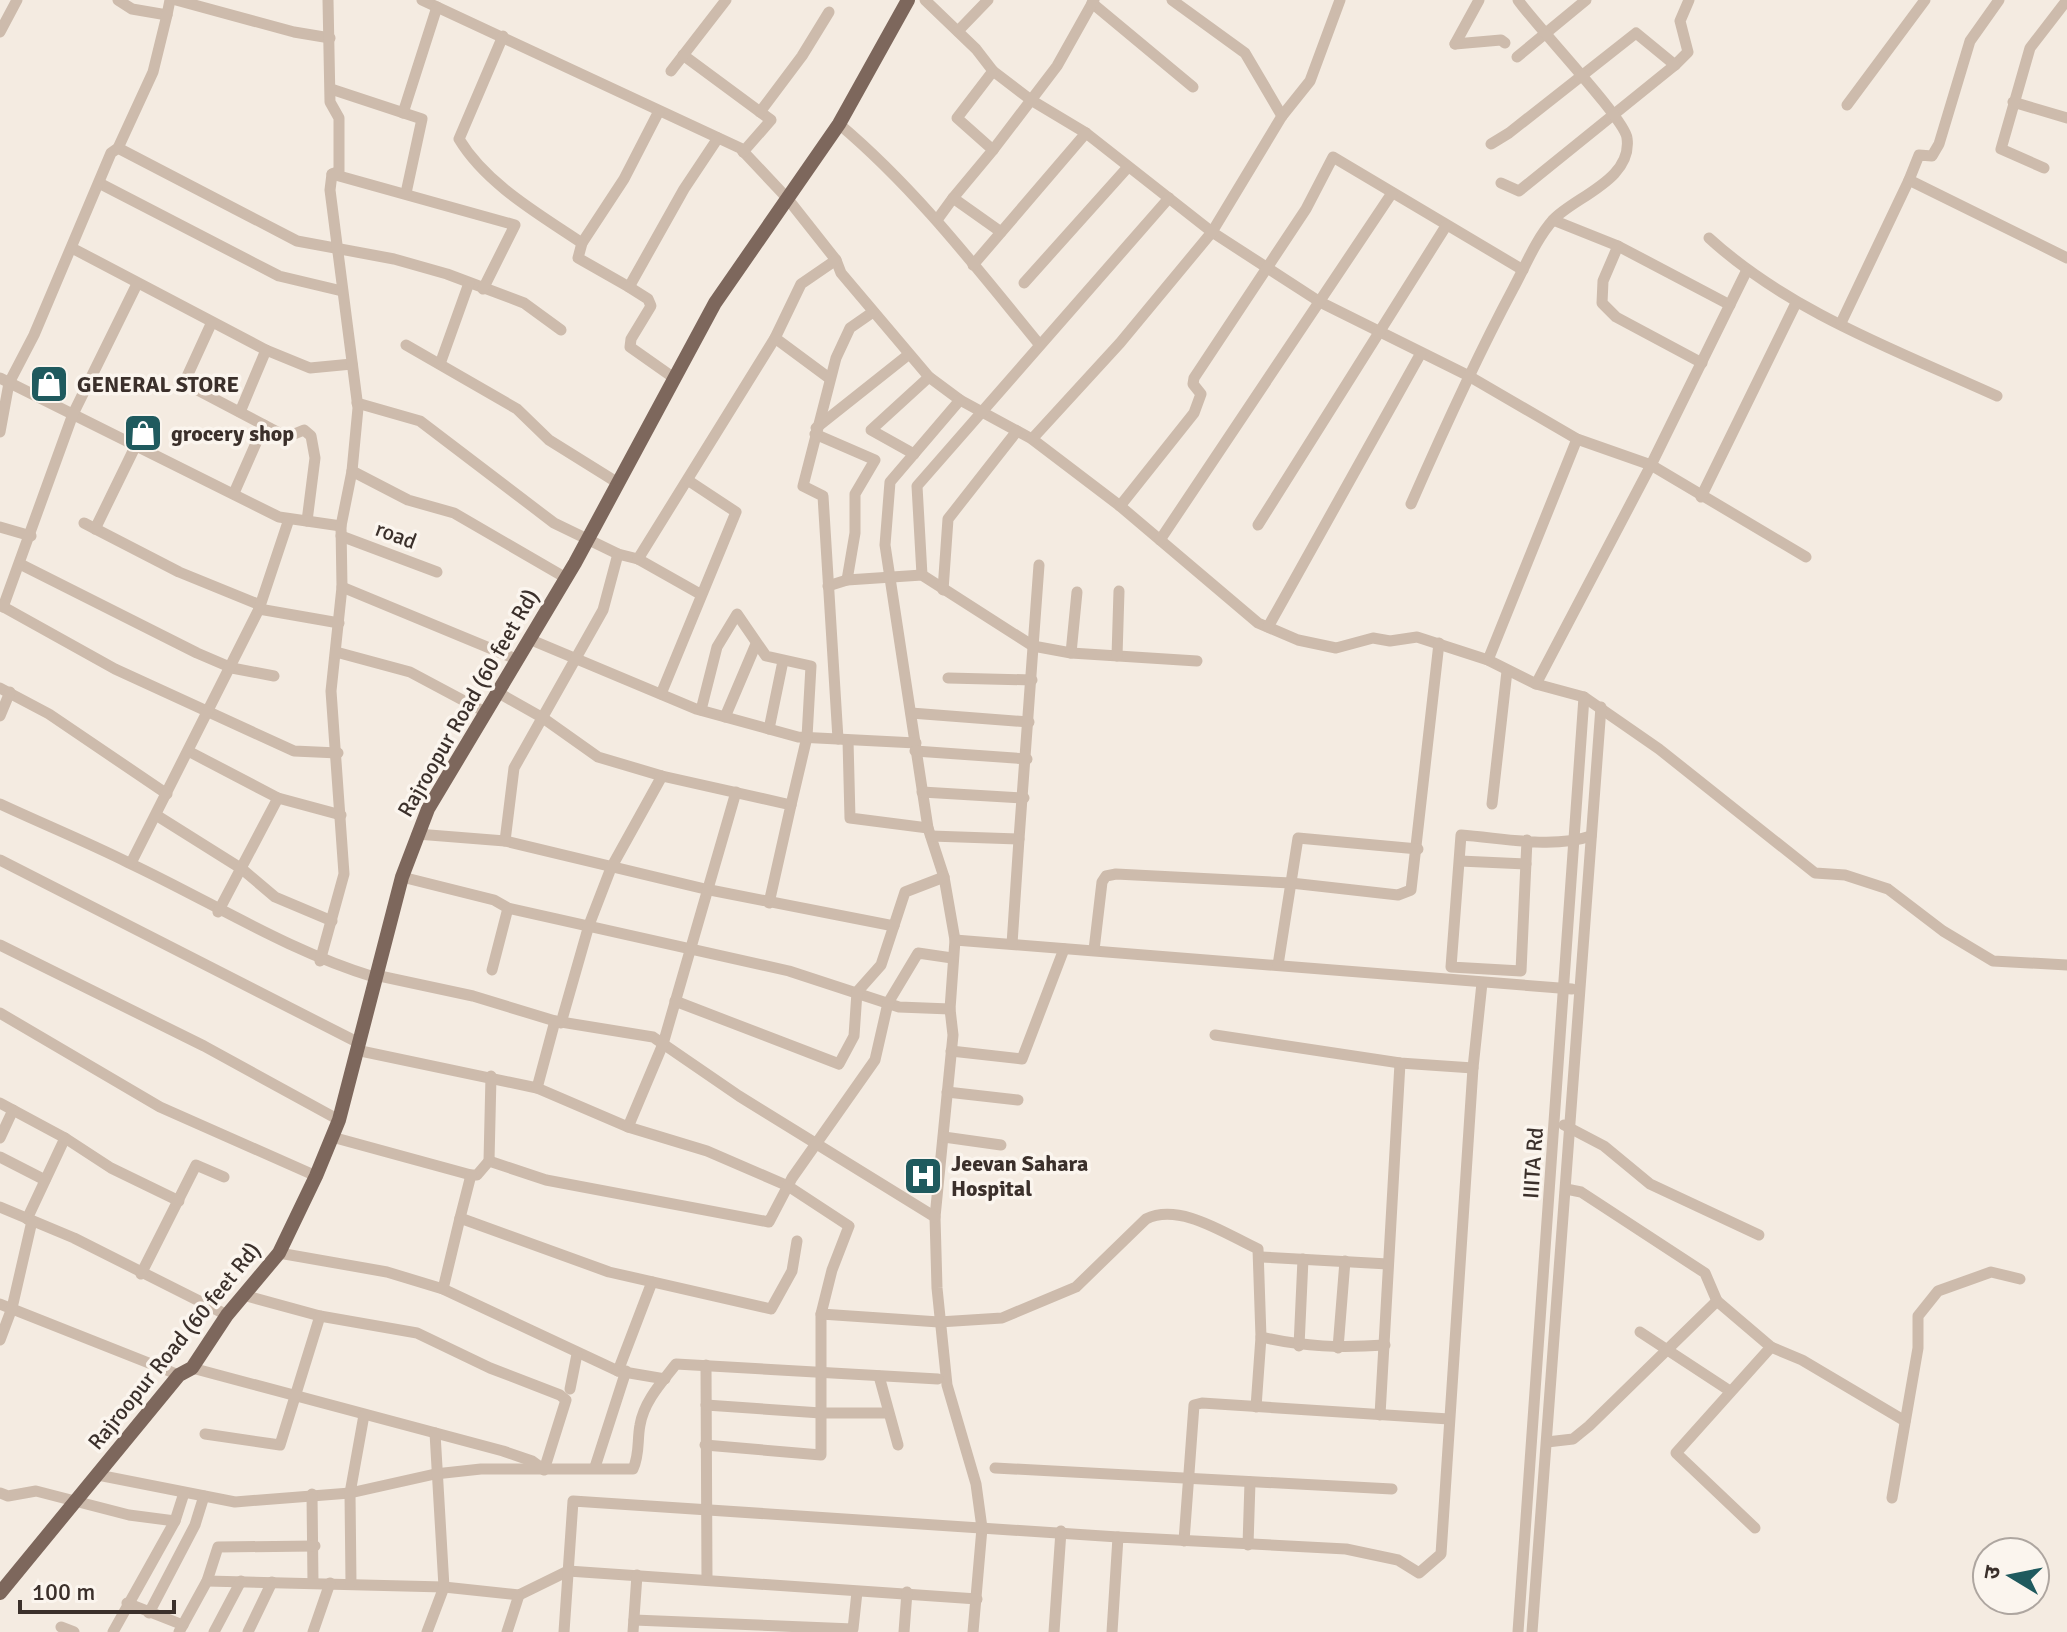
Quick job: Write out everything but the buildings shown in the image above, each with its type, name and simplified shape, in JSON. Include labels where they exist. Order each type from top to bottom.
[{"type":"main road","name":"Rajroopur Road (60 feet Rd)","points":[[0,1593],[279,1253],[339,1120],[402,877],[428,809],[566,578],[715,303],[839,124],[908,0]]},
{"type":"street","points":[[0,32],[17,0]]},
{"type":"street","points":[[118,0],[132,9],[167,15]]},
{"type":"street","points":[[0,432],[4,381],[72,248],[111,153],[118,148],[153,72],[170,0]]},
{"type":"street","points":[[176,0],[294,32],[330,38]]},
{"type":"street","points":[[328,0],[330,102],[339,118],[339,171],[332,174]]},
{"type":"street","points":[[422,0],[743,152],[787,198],[836,260],[841,273],[929,377],[960,400],[1032,439],[1120,506],[1258,623],[1298,640],[1336,648],[1373,638],[1390,641],[1417,637],[1488,660],[1536,684],[1584,697],[1659,749],[1815,873],[1845,875],[1888,889],[1943,931],[1993,961],[2067,965]]},
{"type":"street","points":[[925,0],[993,71],[1031,100],[1086,133],[1212,232],[1270,266],[1320,302],[1467,375],[1577,439],[1651,465],[1806,557]]},
{"type":"street","points":[[958,31],[988,0]]},
{"type":"street","points":[[1172,0],[1245,53],[1282,116]]},
{"type":"street","points":[[1032,439],[1120,343],[1212,232],[1282,116],[1310,81],[1340,0]]},
{"type":"street","points":[[1479,0],[1455,44],[1501,40],[1505,43]]},
{"type":"street","points":[[1411,504],[1467,375],[1553,220],[1607,183],[1627,151],[1627,135],[1612,114],[1518,0]]},
{"type":"street","points":[[1517,57],[1586,0]]},
{"type":"street","points":[[1501,183],[1519,191],[1675,65],[1688,52],[1680,21],[1689,0]]},
{"type":"street","points":[[1847,105],[1925,0]]},
{"type":"street","points":[[1841,323],[1919,155],[1932,156],[1939,144],[1970,41],[1999,0]]},
{"type":"street","points":[[2044,168],[2001,149],[2030,48],[2067,0]]},
{"type":"street","points":[[937,220],[1031,100],[1072,41],[1093,1],[1193,87]]},
{"type":"street","points":[[671,71],[719,2]]},
{"type":"street","points":[[403,113],[437,7]]},
{"type":"street","points":[[760,112],[802,56],[829,12]]},
{"type":"street","points":[[1491,144],[1636,33],[1675,65]]},
{"type":"street","points":[[503,36],[459,139],[469,155],[522,203],[582,243]]},
{"type":"street","points":[[683,55],[771,120],[743,152]]},
{"type":"street","points":[[993,71],[957,118],[993,150]]},
{"type":"street","points":[[331,89],[422,119],[406,193]]},
{"type":"street","points":[[2013,102],[2067,118]]},
{"type":"street","points":[[659,111],[624,179],[582,243],[578,258],[648,299],[651,306],[631,339],[630,347],[674,378]]},
{"type":"street","points":[[839,124],[889,167],[1039,344]]},
{"type":"street","points":[[973,265],[1086,133]]},
{"type":"street","points":[[629,287],[684,189],[718,138]]},
{"type":"street","points":[[118,148],[297,241],[394,259],[469,283],[524,303],[561,330]]},
{"type":"street","points":[[1120,506],[1194,413],[1201,394],[1193,384],[1194,378],[1306,209],[1333,157],[1523,270]]},
{"type":"street","points":[[1024,283],[1128,167]]},
{"type":"street","points":[[332,174],[515,225],[483,289]]},
{"type":"street","points":[[320,961],[344,874],[338,753],[331,691],[342,587],[341,531],[352,471],[357,403],[335,248],[332,174]]},
{"type":"street","points":[[1909,180],[2067,258]]},
{"type":"street","points":[[99,183],[279,276],[342,291]]},
{"type":"street","points":[[1160,540],[1392,193]]},
{"type":"street","points":[[953,198],[1001,232]]},
{"type":"street","points":[[922,575],[917,486],[981,409],[1169,198]]},
{"type":"street","points":[[1553,220],[1618,246],[1730,305]]},
{"type":"street","points":[[1258,525],[1304,457],[1378,331],[1446,226]]},
{"type":"street","points":[[1709,238],[1746,272],[1796,303],[1997,396]]},
{"type":"street","points":[[1618,246],[1603,281],[1602,303],[1616,317],[1702,363]]},
{"type":"street","points":[[72,248],[211,324],[266,350],[310,368],[352,364]]},
{"type":"street","points":[[638,559],[775,338],[801,284],[836,260]]},
{"type":"street","points":[[1536,684],[1651,465],[1746,272]]},
{"type":"street","points":[[440,364],[469,283]]},
{"type":"street","points":[[137,284],[73,414],[31,536],[2,606],[115,669],[294,751],[338,753]]},
{"type":"street","points":[[1701,497],[1796,303]]},
{"type":"street","points":[[873,312],[850,328],[829,378],[803,486],[823,496],[828,586],[850,818],[929,832],[1019,839]]},
{"type":"street","points":[[211,324],[184,383],[287,437],[304,430],[314,441],[307,521]]},
{"type":"street","points":[[775,338],[829,378]]},
{"type":"street","points":[[406,345],[517,409],[549,440],[618,483]]},
{"type":"street","points":[[240,412],[266,350]]},
{"type":"street","points":[[1268,627],[1421,353]]},
{"type":"street","points":[[815,431],[908,355]]},
{"type":"street","points":[[914,454],[871,430],[929,377]]},
{"type":"street","name":"road","points":[[4,381],[289,519],[341,531],[437,572]]},
{"type":"street","points":[[960,400],[890,482],[885,545],[929,832],[944,877],[955,940],[950,1009],[951,1051],[935,1217],[939,1322],[947,1385],[976,1484],[982,1528],[973,1632]]},
{"type":"street","points":[[357,403],[420,421],[472,456],[554,523],[618,554],[638,559],[700,594]]},
{"type":"street","points":[[234,493],[264,425]]},
{"type":"street","points":[[815,431],[875,460],[855,494],[855,533],[847,580]]},
{"type":"street","points":[[943,590],[948,519],[1017,431]]},
{"type":"street","points":[[1488,660],[1577,439]]},
{"type":"street","points":[[136,445],[89,526],[179,572],[259,607],[339,623]]},
{"type":"street","points":[[352,471],[408,500],[454,513],[566,578]]},
{"type":"street","points":[[661,694],[736,512],[689,481]]},
{"type":"street","points":[[131,863],[232,668],[259,607],[289,519]]},
{"type":"street","points":[[0,527],[31,536]]},
{"type":"street","points":[[505,841],[514,768],[603,610],[618,554]]},
{"type":"street","points":[[20,564],[143,623],[170,641],[232,668],[274,676]]},
{"type":"street","points":[[1012,944],[1039,565]]},
{"type":"street","points":[[828,586],[847,580],[922,575],[1033,646],[1071,653],[1197,661]]},
{"type":"street","points":[[342,587],[516,659]]},
{"type":"street","points":[[1117,656],[1119,591]]},
{"type":"street","points":[[1071,653],[1077,592]]},
{"type":"street","points":[[701,710],[717,647],[737,614],[766,656],[811,666],[807,737],[769,903]]},
{"type":"street","points":[[529,639],[701,710],[769,729],[807,737],[1027,759]]},
{"type":"street","points":[[1094,950],[1106,876],[1291,883],[1406,894],[1415,883],[1439,643]]},
{"type":"street","points":[[725,717],[756,644]]},
{"type":"street","points":[[336,652],[410,672],[485,712]]},
{"type":"street","points":[[769,729],[783,661]]},
{"type":"street","points":[[1492,804],[1507,671]]},
{"type":"street","points":[[948,678],[1032,680]]},
{"type":"street","points":[[0,716],[5,690],[49,714],[167,794]]},
{"type":"street","points":[[497,692],[543,718],[598,757],[662,776],[791,805]]},
{"type":"street","name":"IIITA Rd","points":[[1518,1632],[1584,697]]},
{"type":"street","name":"IIITA Rd","points":[[1532,1632],[1601,707]]},
{"type":"street","points":[[911,713],[1029,722]]},
{"type":"street","points":[[190,752],[278,798],[341,815]]},
{"type":"street","points":[[537,1088],[589,925],[611,868],[662,776]]},
{"type":"street","points":[[628,1127],[663,1044],[705,889],[736,792]]},
{"type":"street","points":[[922,792],[1024,798]]},
{"type":"street","points":[[218,912],[278,798]]},
{"type":"street","points":[[0,804],[131,863],[218,912],[320,961],[375,976],[459,992],[558,1022],[653,1037],[739,1096],[817,1141],[935,1217]]},
{"type":"street","points":[[156,815],[242,869],[275,897],[332,921]]},
{"type":"street","points":[[417,834],[505,841],[769,903],[894,926]]},
{"type":"street","points":[[1527,840],[1521,971],[1451,967],[1461,835],[1573,843],[1591,836]]},
{"type":"street","points":[[1278,965],[1298,838],[1418,849]]},
{"type":"street","points":[[0,860],[358,1046],[537,1088],[628,1127],[707,1151],[788,1186],[849,1226],[832,1270],[821,1314],[821,1455],[705,1445]]},
{"type":"street","points":[[1460,861],[1526,864]]},
{"type":"street","points":[[402,877],[494,900],[508,908],[789,971],[888,1003],[950,1009]]},
{"type":"street","points":[[675,1001],[839,1064],[854,1036],[857,992],[881,965],[905,892],[944,877]]},
{"type":"street","points":[[492,970],[508,908]]},
{"type":"street","points":[[955,940],[1580,990]]},
{"type":"street","points":[[0,945],[204,1046],[339,1120]]},
{"type":"street","points":[[951,1051],[1022,1059],[1064,949]]},
{"type":"street","points":[[489,1161],[546,1180],[769,1222],[817,1141],[875,1060],[888,1003],[918,953],[952,958]]},
{"type":"street","points":[[564,1632],[573,1501],[1346,1549],[1398,1560],[1419,1573],[1441,1554],[1473,1068],[1482,983]]},
{"type":"street","points":[[0,1013],[160,1107],[316,1176]]},
{"type":"street","points":[[1215,1035],[1400,1063],[1473,1068]]},
{"type":"street","points":[[1380,1415],[1400,1063]]},
{"type":"street","points":[[332,1137],[477,1175],[489,1161],[491,1076]]},
{"type":"street","points":[[947,1092],[1018,1100]]},
{"type":"street","points":[[0,1103],[65,1138],[111,1168],[179,1201]]},
{"type":"street","points":[[0,1138],[13,1110]]},
{"type":"street","points":[[1556,1125],[1570,1126],[1604,1146],[1650,1184],[1759,1235]]},
{"type":"street","points":[[944,1137],[1001,1145]]},
{"type":"street","points":[[0,1340],[29,1220],[65,1138]]},
{"type":"street","points":[[0,1157],[45,1180]]},
{"type":"street","points":[[141,1274],[196,1165],[224,1177]]},
{"type":"street","points":[[443,1289],[471,1175]]},
{"type":"street","points":[[1566,1189],[1581,1192],[1705,1273],[1717,1301],[1771,1347],[1802,1360],[1905,1421]]},
{"type":"street","points":[[1,1210],[29,1220],[227,1315]]},
{"type":"street","points":[[821,1314],[939,1322],[1002,1318],[1076,1287],[1146,1219],[1155,1214],[1188,1217],[1258,1249],[1261,1257],[1261,1337],[1256,1407]]},
{"type":"street","points":[[460,1218],[560,1256],[652,1282],[771,1309],[792,1271],[797,1241]]},
{"type":"street","points":[[1548,1235],[1562,1236]]},
{"type":"street","points":[[279,1253],[387,1272],[443,1289],[577,1354],[622,1371],[665,1379]]},
{"type":"street","points":[[1261,1257],[1388,1264]]},
{"type":"street","points":[[1299,1346],[1303,1259]]},
{"type":"street","points":[[1338,1348],[1345,1261]]},
{"type":"street","points":[[1892,1498],[1918,1348],[1918,1316],[1938,1291],[1991,1272],[2020,1279]]},
{"type":"street","points":[[595,1467],[622,1371],[652,1282]]},
{"type":"street","points":[[243,1295],[320,1316],[417,1333],[490,1368],[560,1395],[566,1400],[544,1470]]},
{"type":"street","points":[[1547,1442],[1573,1439],[1671,1350],[1717,1301]]},
{"type":"street","points":[[6,1306],[185,1371],[295,1393],[364,1415],[522,1457],[544,1470]]},
{"type":"street","points":[[205,1434],[280,1445],[320,1316]]},
{"type":"street","points":[[1640,1332],[1730,1391]]},
{"type":"street","points":[[1261,1337],[1299,1346],[1338,1348],[1385,1345]]},
{"type":"street","points":[[1755,1528],[1676,1453],[1771,1347]]},
{"type":"street","points":[[570,1389],[577,1354]]},
{"type":"street","points":[[98,1475],[235,1502],[350,1493],[435,1474],[595,1467],[633,1469],[639,1456],[640,1422],[647,1404],[676,1364],[938,1379]]},
{"type":"street","points":[[706,1365],[707,1580]]},
{"type":"street","points":[[879,1376],[898,1445]]},
{"type":"street","points":[[1184,1541],[1194,1405],[1202,1403],[1449,1419]]},
{"type":"street","points":[[706,1405],[821,1413],[887,1413]]},
{"type":"street","points":[[351,1583],[350,1493],[364,1415]]},
{"type":"street","points":[[427,1632],[444,1587],[435,1433]]},
{"type":"street","points":[[995,1468],[1392,1489]]},
{"type":"street","points":[[1248,1545],[1250,1482]]},
{"type":"street","points":[[0,1493],[8,1496],[36,1491],[75,1503],[175,1521]]},
{"type":"street","points":[[113,1632],[175,1521],[184,1493]]},
{"type":"street","points":[[312,1494],[315,1546],[313,1583]]},
{"type":"street","points":[[149,1613],[195,1525],[204,1496]]},
{"type":"street","points":[[1054,1632],[1061,1531]]},
{"type":"street","points":[[1112,1632],[1118,1537]]},
{"type":"street","points":[[127,1603],[181,1628],[207,1581],[218,1547],[315,1546]]},
{"type":"street","points":[[207,1581],[444,1587],[519,1595],[568,1571],[977,1599]]},
{"type":"street","points":[[637,1575],[634,1626],[852,1630],[857,1592]]},
{"type":"street","points":[[214,1632],[241,1581]]},
{"type":"street","points":[[248,1632],[272,1582]]},
{"type":"street","points":[[313,1632],[330,1583]]},
{"type":"street","points":[[904,1632],[907,1592]]},
{"type":"street","points":[[507,1632],[519,1595]]},
{"type":"street","points":[[61,1627],[74,1632]]},
{"type":"place","name":"GENERAL STORE","points":[[49,384]]},
{"type":"place","name":"grocery shop","points":[[143,433]]},
{"type":"place","name":"Jeevan Sahara Hospital","points":[[923,1176]]}]
